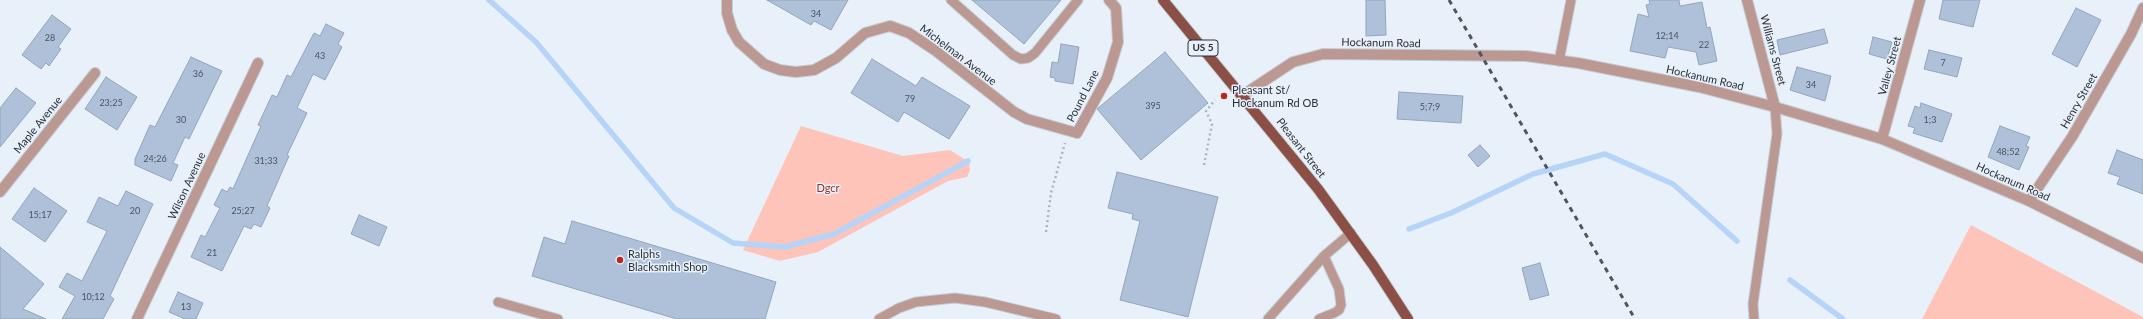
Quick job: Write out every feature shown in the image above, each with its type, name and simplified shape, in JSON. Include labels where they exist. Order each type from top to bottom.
[{"type":"main road","name":"Pleasant Street","points":[[1163,0],[1300,165],[1351,233],[1408,319]]},
{"type":"street","name":"Michelman Avenue","points":[[727,0],[727,13],[732,30],[747,50],[764,64],[780,70],[796,72],[814,70],[836,58],[865,33],[890,26],[909,33],[936,51],[1014,112],[1027,119],[1073,133]]},
{"type":"street","name":"Pound Lane","points":[[1073,133],[1107,78],[1118,42],[1116,8],[1109,0]]},
{"type":"street","name":"Williams Street","points":[[1747,0],[1775,107]]},
{"type":"street","name":"Valley Street","points":[[1882,139],[1920,0]]},
{"type":"street","name":"Henry Street","points":[[2028,201],[2072,137],[2131,34],[2143,8]]},
{"type":"street","name":"Hockanum Road","points":[[1243,96],[1293,62],[1324,54],[1526,56],[1559,61],[1699,87],[1775,107],[1882,139],[2028,201],[2143,258]]},
{"type":"street","name":"Wilson Avenue","points":[[137,319],[258,63]]},
{"type":"street","name":"Maple Avenue","points":[[0,192],[95,73]]},
{"type":"lane","points":[[951,0],[1013,55],[1021,59],[1028,58],[1035,53],[1078,0]]},
{"type":"lane","points":[[1559,61],[1571,0]]},
{"type":"lane","points":[[1754,319],[1753,304],[1777,134],[1775,107]]},
{"type":"lane","points":[[1268,319],[1324,256],[1351,233]]},
{"type":"lane","points":[[1318,319],[1334,314],[1339,310],[1341,305],[1339,289],[1324,256]]},
{"type":"lane","points":[[879,319],[899,308],[916,302],[955,298],[985,302],[1056,319]]},
{"type":"lane","points":[[498,302],[558,319]]},
{"type":"path","points":[[1204,165],[1212,124],[1206,111],[1215,100]]},
{"type":"path","points":[[1046,232],[1051,193],[1073,133]]},
{"type":"green space","name":"Dgcr","points":[[801,126],[903,156],[950,150],[969,162],[970,170],[967,177],[948,181],[818,252],[780,261],[743,250]]},
{"type":"green space","points":[[1971,225],[2143,317],[2143,319],[1922,319]]},
{"type":"building","points":[[767,0],[848,0],[831,30],[814,21],[811,25]]},
{"type":"building","points":[[972,0],[1061,0],[1024,44]]},
{"type":"building","points":[[1366,0],[1385,0],[1386,35],[1366,36]]},
{"type":"building","points":[[1649,0],[1679,0],[1680,6],[1702,2],[1707,28],[1710,27],[1717,61],[1699,65],[1696,52],[1668,47],[1665,58],[1630,51],[1638,14],[1649,17],[1646,5],[1650,4]]},
{"type":"building","points":[[1943,0],[1980,0],[1973,27],[1939,19]]},
{"type":"building","points":[[2076,8],[2101,20],[2077,67],[2052,54]]},
{"type":"building","points":[[52,15],[71,29],[58,47],[61,49],[49,66],[46,63],[41,69],[22,55]]},
{"type":"building","points":[[326,24],[344,33],[338,44],[342,47],[325,80],[313,74],[297,108],[307,113],[287,155],[289,156],[267,206],[270,208],[261,227],[254,224],[251,229],[244,226],[222,271],[191,257],[201,235],[205,237],[220,208],[214,205],[222,189],[227,192],[230,187],[233,189],[261,126],[258,125],[272,95],[277,97],[287,75],[291,77],[314,33],[320,36]]},
{"type":"building","points":[[1824,29],[1828,43],[1780,55],[1777,40]]},
{"type":"building","points":[[1873,37],[1892,42],[1887,59],[1869,54]]},
{"type":"building","points":[[1061,44],[1079,47],[1073,84],[1055,81],[1055,78],[1050,77],[1052,62],[1058,63]]},
{"type":"building","points":[[1929,50],[1962,58],[1957,77],[1924,69]]},
{"type":"building","points":[[1165,52],[1208,103],[1141,160],[1097,109]]},
{"type":"building","points":[[191,57],[222,71],[189,139],[185,137],[173,163],[178,165],[171,181],[135,165],[135,159],[150,125],[155,127]]},
{"type":"building","points":[[872,59],[916,86],[922,77],[970,106],[949,139],[904,112],[898,122],[851,93]]},
{"type":"building","points":[[1797,67],[1831,76],[1825,101],[1790,90]]},
{"type":"building","points":[[106,77],[137,97],[117,130],[85,109]]},
{"type":"building","points":[[16,88],[36,103],[0,147],[0,108]]},
{"type":"building","points":[[1399,92],[1463,96],[1461,123],[1397,119]]},
{"type":"building","points":[[1921,103],[1952,114],[1942,142],[1913,133],[1915,128],[1908,126],[1915,106],[1920,108]]},
{"type":"building","points":[[2000,126],[2030,137],[2026,146],[2029,147],[2019,170],[1988,157]]},
{"type":"building","points":[[1480,145],[1490,156],[1478,167],[1468,155]]},
{"type":"building","points":[[2117,150],[2143,160],[2143,194],[2117,184],[2120,177],[2108,173]]},
{"type":"building","points":[[1117,172],[1218,197],[1188,317],[1120,300],[1140,221],[1132,219],[1133,214],[1108,208]]},
{"type":"building","points":[[34,188],[67,211],[45,242],[12,219]]},
{"type":"building","points":[[126,191],[153,204],[110,296],[114,299],[103,319],[62,319],[75,296],[59,287],[67,273],[82,281],[107,231],[87,222],[99,197],[118,206]]},
{"type":"building","points":[[359,215],[387,227],[379,246],[351,234]]},
{"type":"building","name":"Ralphs Blacksmith Shop","points":[[572,221],[776,282],[765,319],[677,319],[532,276],[544,237],[565,244]]},
{"type":"building","points":[[0,247],[44,284],[23,309],[46,319],[0,319]]},
{"type":"building","points":[[1540,263],[1549,295],[1530,300],[1522,268]]},
{"type":"building","points":[[178,292],[203,303],[196,319],[185,319],[169,312]]},
{"type":"waterway","points":[[489,0],[536,42],[674,208],[733,243],[785,247],[834,234],[968,161]]},
{"type":"waterway","points":[[1409,229],[1451,213],[1533,174],[1605,154],[1673,184],[1737,241]]},
{"type":"waterway","points":[[1790,280],[1843,319]]},
{"type":"railway","points":[[1449,0],[1635,319]]},
{"type":"place","name":"Pleasant St/ Hockanum Rd OB","points":[[1224,96]]},
{"type":"place","name":"Ralphs Blacksmith Shop","points":[[620,260]]}]
